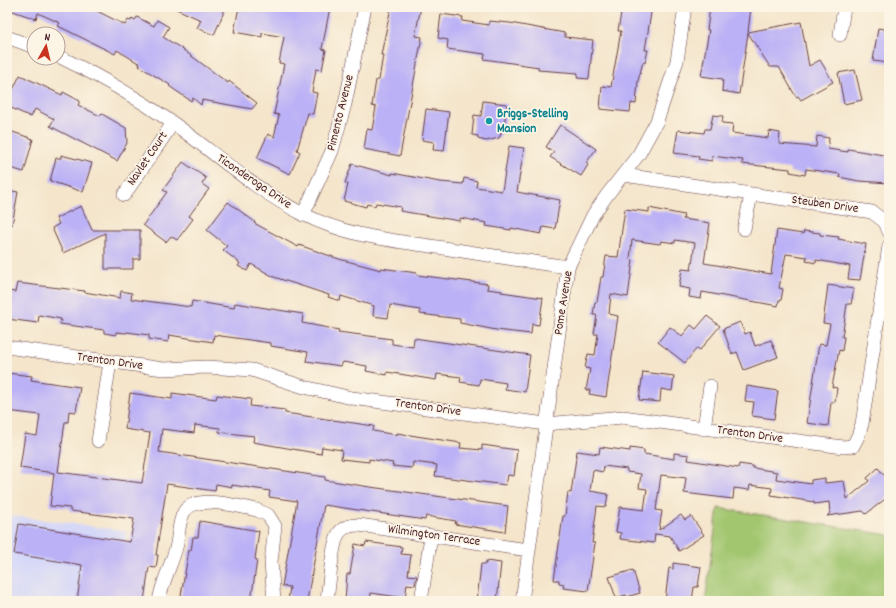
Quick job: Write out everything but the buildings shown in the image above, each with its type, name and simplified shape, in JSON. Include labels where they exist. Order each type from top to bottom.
[{"type":"street","name":"Pimento Avenue","points":[[303,215],[332,152],[345,104],[365,7]]},
{"type":"street","name":"Pome Avenue","points":[[522,601],[568,267],[593,215],[639,154],[657,121],[668,94],[678,61],[685,7]]},
{"type":"street","points":[[840,34],[844,7]]},
{"type":"street","points":[[8,39],[26,44]]},
{"type":"street","name":"Ticonderoga Drive","points":[[66,60],[96,74],[173,123],[270,196],[303,215],[346,231],[389,240],[568,267]]},
{"type":"street","name":"Navlet Court","points":[[124,195],[173,123]]},
{"type":"street","name":"Steuben Drive","points":[[624,175],[872,212],[885,222],[889,232]]},
{"type":"street","points":[[744,229],[751,195]]},
{"type":"street","name":"Trenton Drive","points":[[7,347],[163,369],[207,367],[252,370],[304,387],[352,398],[546,424],[623,418],[832,447],[853,446],[862,424],[889,246]]},
{"type":"street","points":[[98,441],[110,362]]},
{"type":"street","points":[[704,429],[710,386]]},
{"type":"street","points":[[159,601],[163,581],[176,549],[181,518],[187,508],[197,503],[205,502],[264,512],[272,520],[275,533],[271,562],[274,601]]},
{"type":"street","name":"Wilmington Terrace","points":[[327,601],[335,544],[338,533],[346,527],[359,525],[528,550]]},
{"type":"street","points":[[421,601],[431,536]]},
{"type":"shaded area","points":[[7,515],[127,531],[117,601],[7,601]]},
{"type":"green space","points":[[718,508],[889,535],[889,601],[705,601]]},
{"type":"place","name":"Briggs-Stelling Mansion","points":[[489,121]]}]
